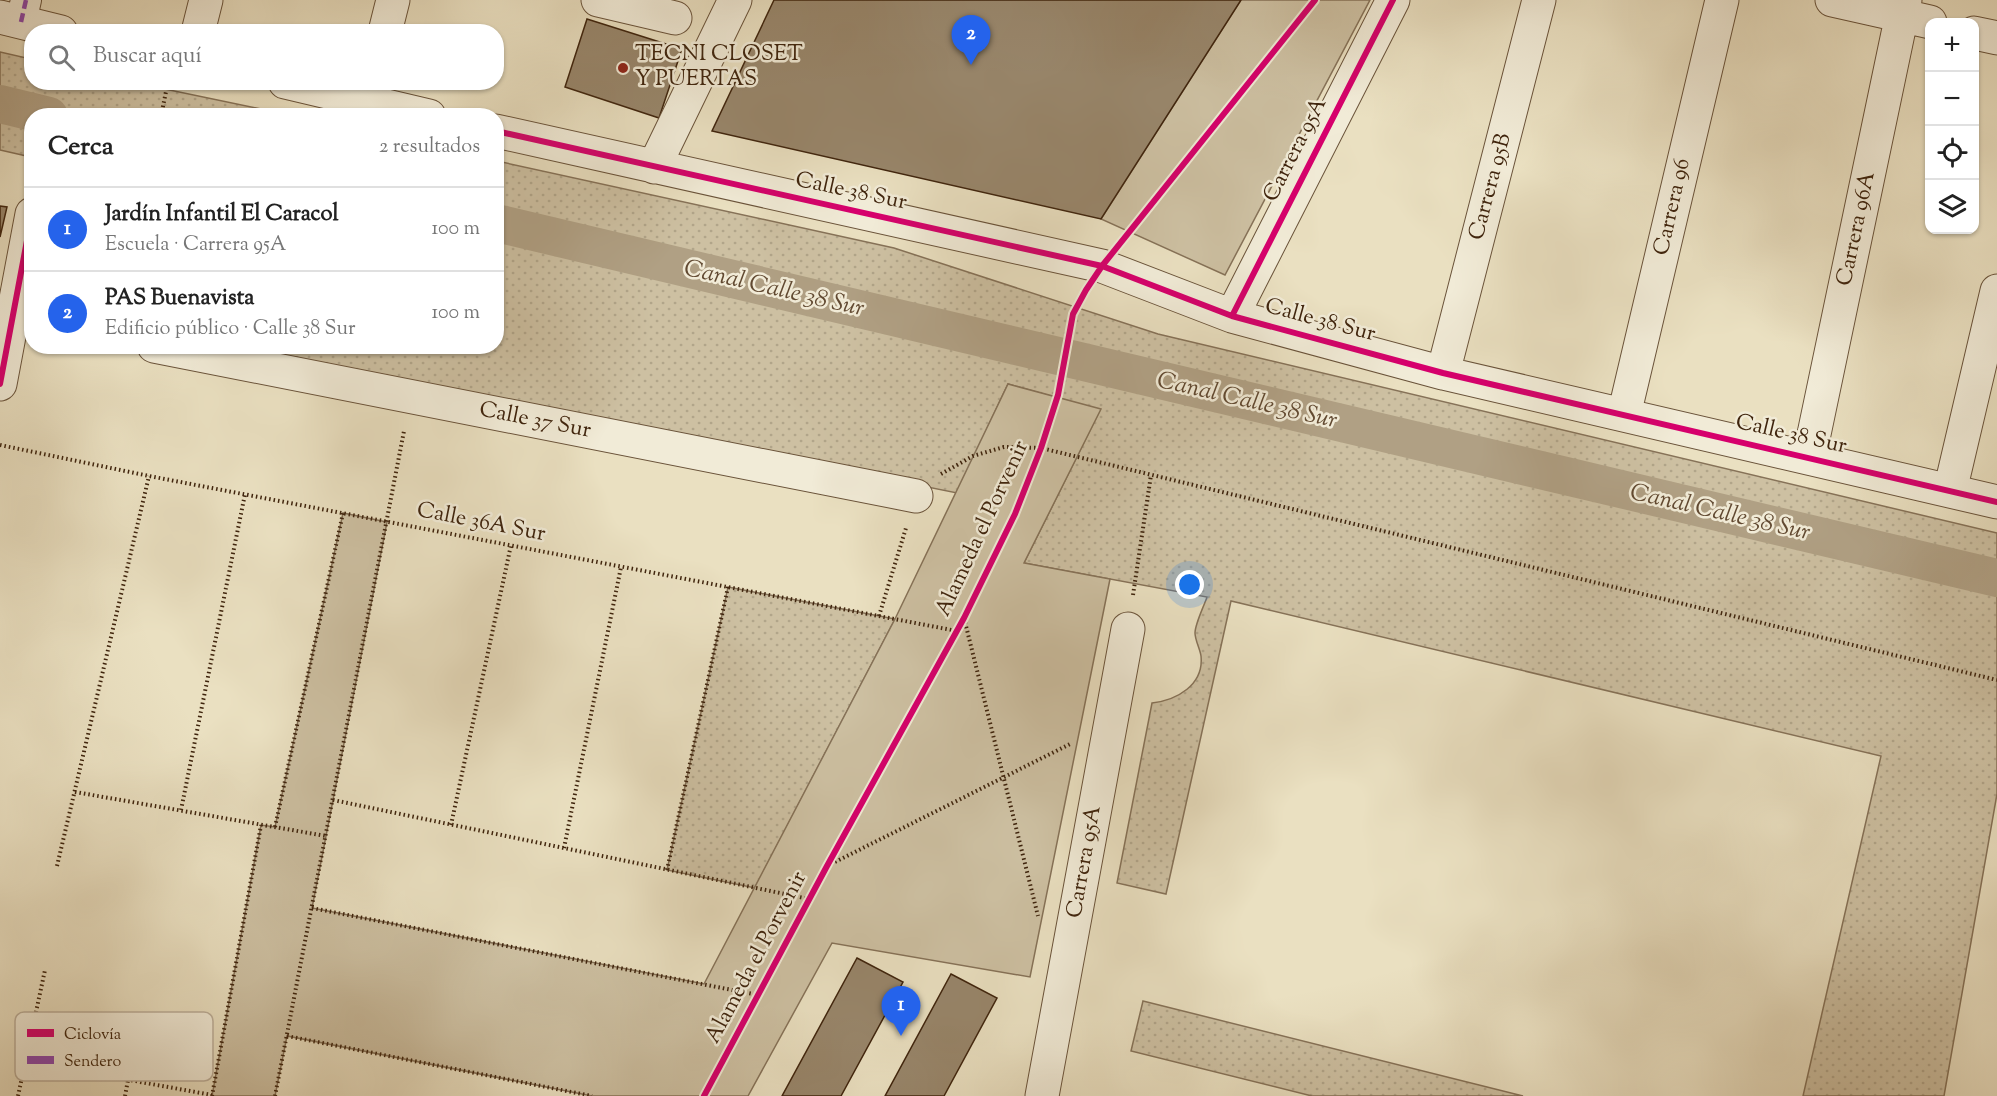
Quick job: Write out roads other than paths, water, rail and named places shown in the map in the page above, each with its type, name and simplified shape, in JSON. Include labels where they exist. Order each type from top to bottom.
[{"type":"street","points":[[200,24],[206,0]]},
{"type":"street","points":[[388,24],[393,0]]},
{"type":"street","points":[[598,0],[675,18]]},
{"type":"street","points":[[654,167],[735,0]]},
{"type":"street","name":"Carrera 95A","points":[[1232,316],[1393,0]]},
{"type":"street","name":"Carrera 95B","points":[[1443,373],[1539,0]]},
{"type":"street","name":"Carrera 96","points":[[1624,415],[1722,0]]},
{"type":"street","points":[[1832,0],[1912,13]]},
{"type":"street","points":[[15,13],[42,24]]},
{"type":"street","name":"Carrera 96A","points":[[1809,458],[1912,13]]},
{"type":"street","points":[[1979,34],[1997,38]]},
{"type":"street","points":[[354,90],[371,92],[410,108]]},
{"type":"street","name":"Calle 38 Sur","points":[[504,133],[1102,266],[1232,316],[1443,373],[1997,502]]},
{"type":"street","points":[[0,384],[13,330],[24,263]]},
{"type":"street","points":[[1950,491],[1997,291]]},
{"type":"street","name":"Calle 37 Sur","points":[[194,354],[916,496]]},
{"type":"street","name":"Carrera 95A","points":[[1042,1096],[1128,628]]},
{"type":"waterway","name":"Canal Calle 38 Sur","points":[[0,104],[24,110]]},
{"type":"waterway","name":"Canal Calle 38 Sur","points":[[504,225],[1997,578]]},
{"type":"place","name":"PAS Buenavista","points":[[971,65]]},
{"type":"place","name":"TECNI CLOSET Y PUERTAS","points":[[623,68]]},
{"type":"place","name":"Jardín Infantil El Caracol","points":[[901,1036]]}]
